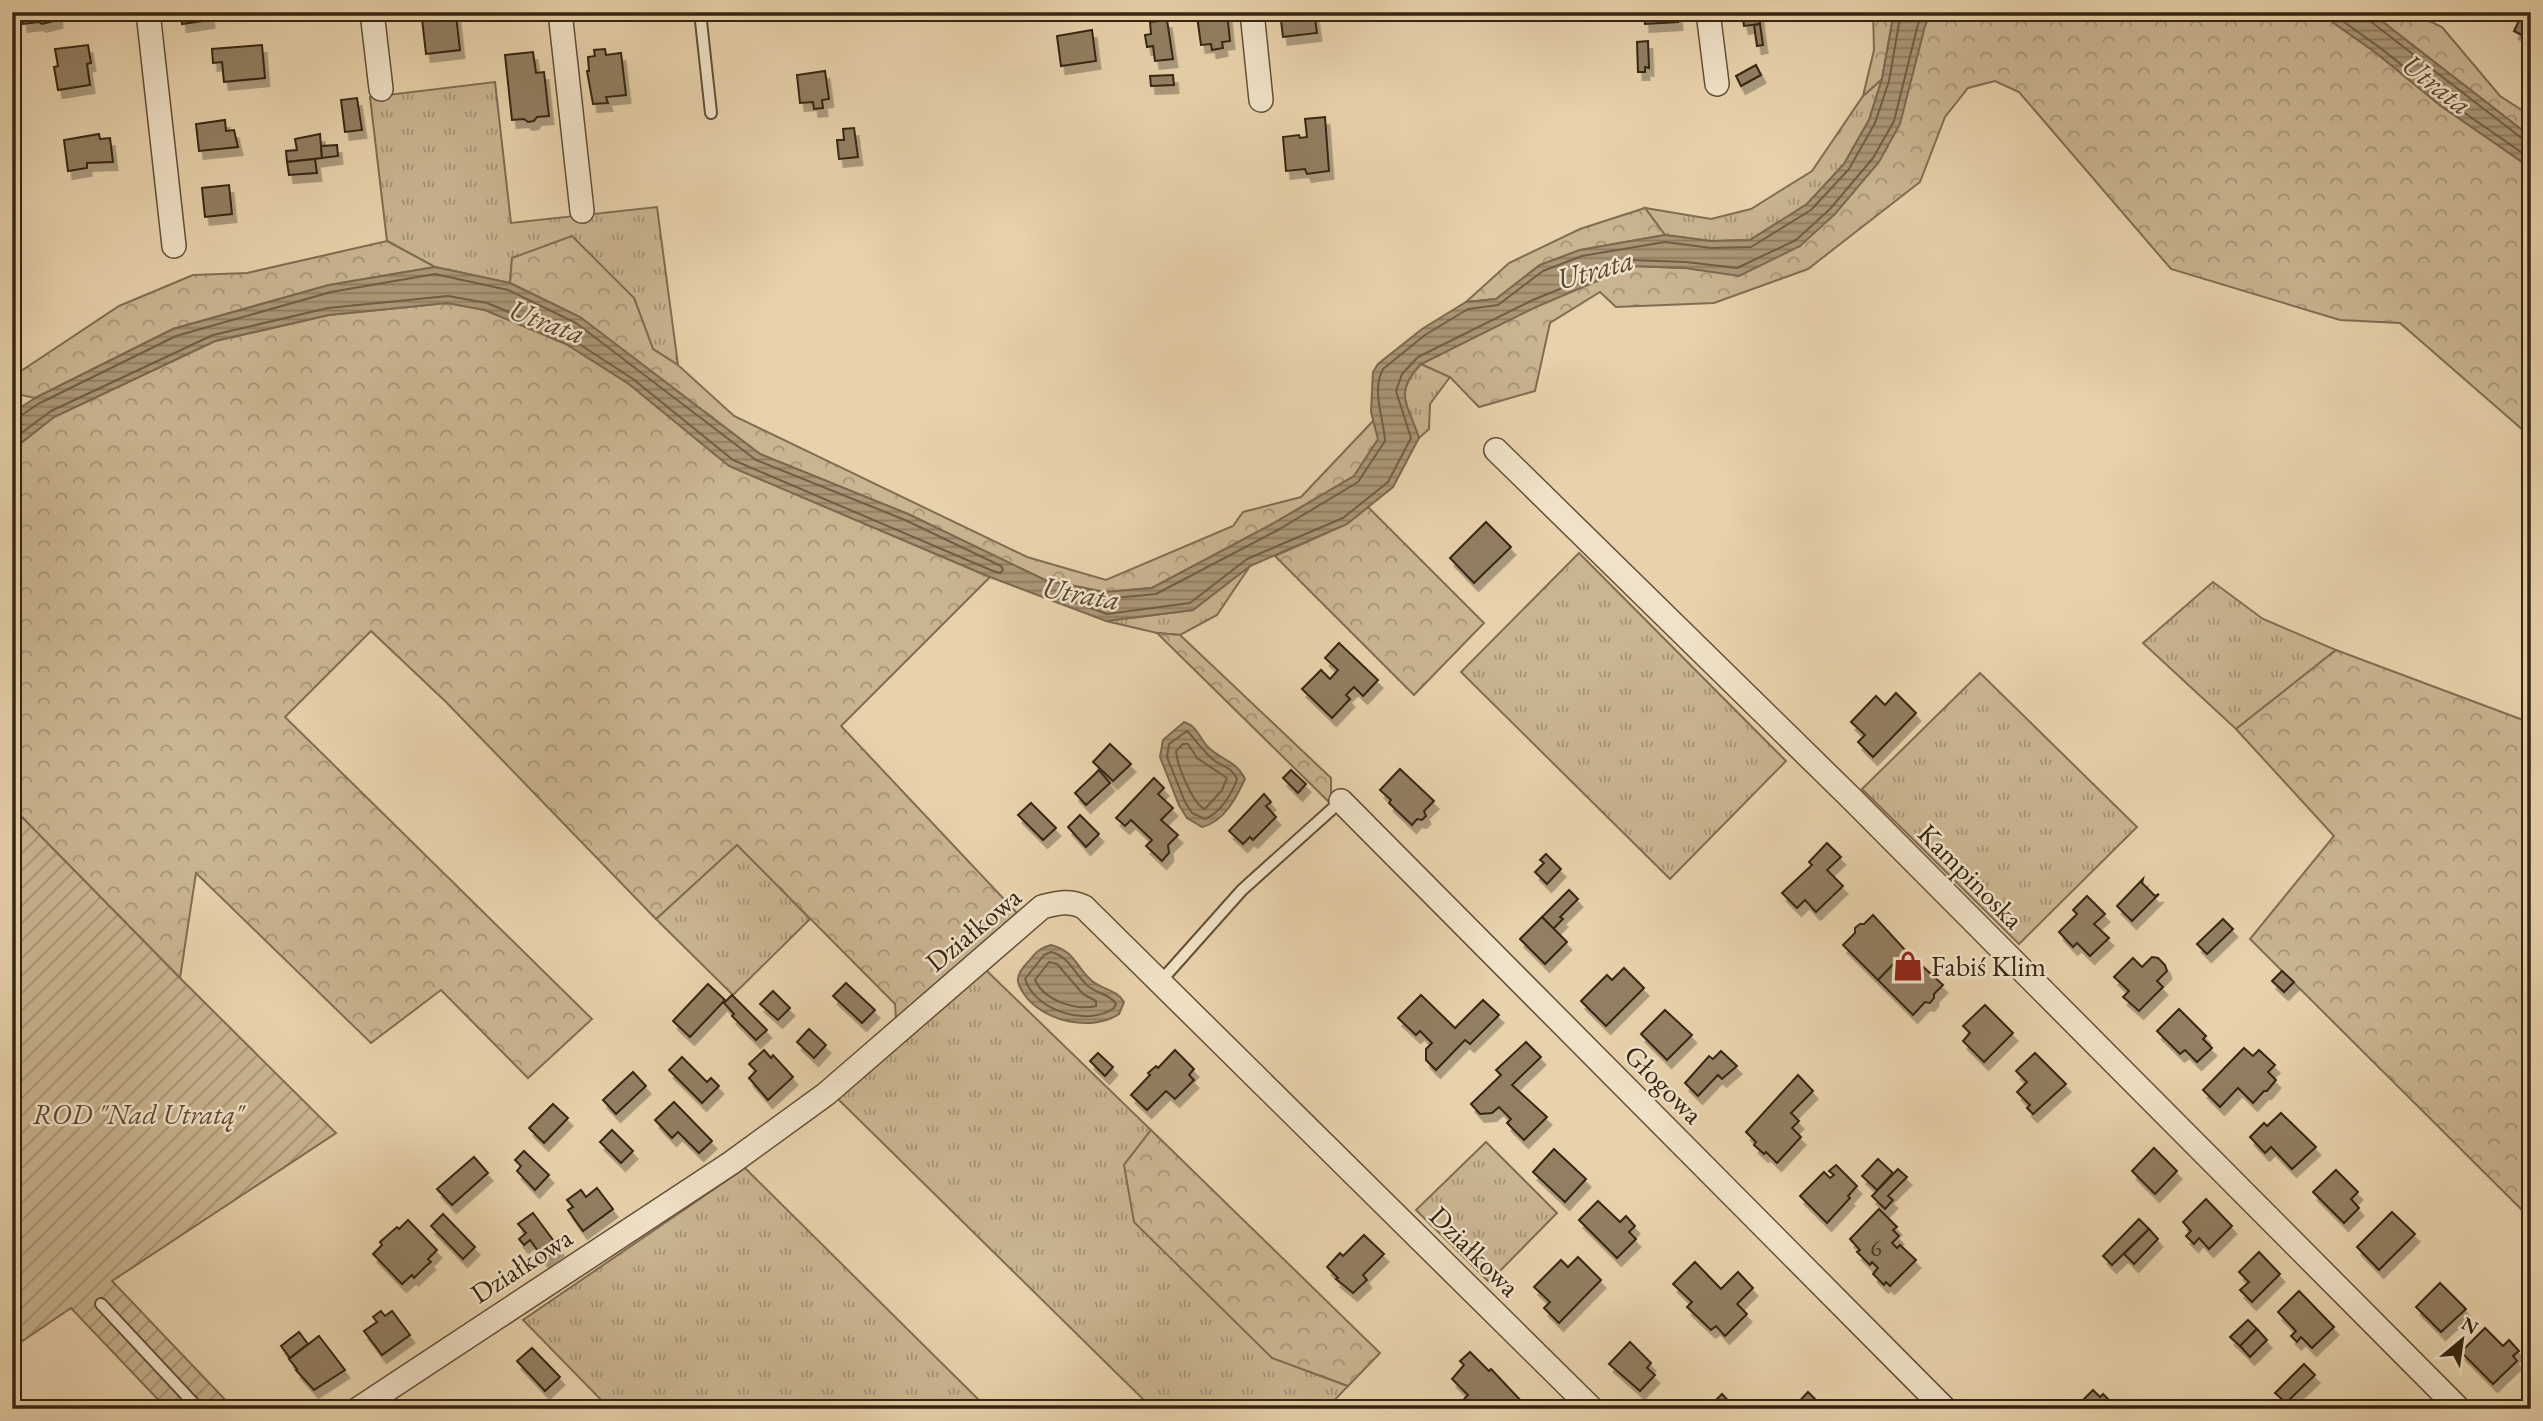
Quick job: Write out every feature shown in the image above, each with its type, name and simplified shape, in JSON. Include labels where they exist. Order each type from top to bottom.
[{"type":"street","points":[[148,12],[174,246]]},
{"type":"street","points":[[372,12],[381,89]]},
{"type":"street","points":[[560,12],[582,211]]},
{"type":"street","points":[[1252,12],[1261,100]]},
{"type":"street","points":[[1708,12],[1717,84]]},
{"type":"street","name":"Kampinoska","points":[[1496,450],[1851,798],[2459,1409]]},
{"type":"street","name":"Głogowa","points":[[1341,801],[1945,1409]]},
{"type":"street","name":"Działkowa","points":[[366,1407],[731,1163],[826,1094],[1042,907],[1062,902],[1084,907],[1592,1409]]},
{"type":"lane","points":[[700,12],[711,113]]},
{"type":"lane","points":[[1160,982],[1242,890],[1341,801]]},
{"type":"lane","points":[[101,1304],[199,1409]]},
{"type":"green space","points":[[1873,12],[1894,12],[1882,79],[1863,96],[1874,50]]},
{"type":"green space","points":[[1931,12],[2318,12],[2375,52],[2441,106],[2531,168],[2531,437],[2400,323],[2340,320],[2171,269],[2019,92],[1995,81],[1968,88],[1945,117],[1920,182],[1808,269],[1714,303],[1616,307],[1600,292],[1550,323],[1535,391],[1479,407],[1450,377],[1421,364],[1536,306],[1632,266],[1685,268],[1800,246]]},
{"type":"green space","points":[[2370,12],[2411,12],[2442,27],[2500,96],[2531,116],[2531,137]]},
{"type":"green space","points":[[1882,79],[1869,120],[1844,164],[1807,204],[1750,240],[1711,241],[1665,235],[1645,208],[1711,219],[1751,209],[1812,171],[1863,96]]},
{"type":"green space","points":[[495,82],[511,223],[657,207],[678,365],[653,349],[634,298],[512,258],[510,283],[435,267],[387,241],[370,97]]},
{"type":"green space","points":[[1645,208],[1665,235],[1580,250],[1540,265],[1496,299],[1466,302],[1509,263],[1580,229]]},
{"type":"green space","points":[[572,236],[634,298],[653,349],[678,365],[734,416],[1027,557],[1106,580],[1233,526],[1243,512],[1301,497],[1373,421],[1379,439],[1354,476],[1274,523],[1152,588],[1104,592],[1045,580],[908,514],[760,454],[580,317],[510,283],[512,258]]},
{"type":"green space","points":[[387,241],[435,267],[329,285],[173,329],[35,398],[12,393],[12,377],[119,306],[193,275],[247,273]]},
{"type":"green space","points":[[447,303],[485,310],[566,344],[629,384],[729,466],[990,577],[841,726],[1019,915],[896,1020],[895,1004],[737,845],[656,919],[446,702],[371,631],[285,717],[592,1019],[528,1078],[441,990],[371,1043],[196,873],[180,978],[12,807],[12,450],[54,417],[215,341],[329,315]]},
{"type":"green space","points":[[1421,364],[1450,377],[1430,404],[1429,429],[1419,438],[1407,408],[1405,391],[1412,374]]},
{"type":"green space","points":[[1368,507],[1484,623],[1414,695],[1275,556],[1347,524]]},
{"type":"green space","points":[[1579,553],[1786,761],[1670,879],[1461,672]]},
{"type":"green space","points":[[1250,566],[1217,615],[1180,635],[1157,633],[1106,621],[1193,610]]},
{"type":"green space","points":[[2213,582],[2263,619],[2336,650],[2236,729],[2143,643]]},
{"type":"green space","points":[[1157,633],[1180,635],[1331,778],[1331,804]]},
{"type":"green space","points":[[2336,650],[2531,723],[2531,1219],[2250,939],[2334,836],[2236,729]]},
{"type":"green space","points":[[1980,673],[2137,827],[2019,944],[1862,789]]},
{"type":"green space","name":"ROD \"Nad Utratą\"","points":[[12,807],[336,1133],[112,1281],[234,1409],[167,1409],[71,1308],[12,1348]]},
{"type":"green space","points":[[737,844],[810,919],[733,995],[656,919]]},
{"type":"green space","points":[[986,970],[1151,1130],[1124,1165],[1272,1358],[1348,1386],[1326,1409],[1153,1409],[838,1099]]},
{"type":"green space","points":[[1151,1130],[1380,1353],[1348,1386],[1272,1358],[1134,1222],[1124,1165]]},
{"type":"green space","points":[[1486,1142],[1557,1213],[1489,1282],[1416,1210]]},
{"type":"green space","points":[[745,1168],[988,1409],[610,1409],[523,1320]]},
{"type":"water","name":"Utrata","points":[[1894,12],[1931,12],[1900,124],[1879,162],[1835,214],[1800,246],[1739,276],[1685,268],[1632,266],[1536,307],[1421,364],[1412,374],[1405,391],[1407,407],[1419,438],[1393,487],[1347,524],[1250,566],[1193,610],[1106,621],[990,577],[729,466],[629,384],[566,344],[485,310],[447,303],[329,315],[215,341],[54,417],[12,450],[12,413],[35,398],[173,329],[329,285],[435,267],[510,283],[580,317],[760,454],[908,514],[1045,580],[1104,592],[1152,588],[1274,523],[1354,476],[1378,439],[1371,412],[1373,372],[1378,364],[1422,329],[1466,302],[1496,299],[1540,265],[1580,250],[1665,235],[1711,241],[1750,240],[1807,204],[1844,164],[1869,120],[1882,79]]},
{"type":"water","name":"Utrata","points":[[2318,12],[2370,12],[2531,137],[2531,168],[2441,106],[2375,52]]},
{"type":"water","points":[[1184,722],[1195,729],[1212,751],[1237,768],[1245,779],[1223,815],[1202,827],[1187,818],[1179,805],[1160,757],[1163,740]]},
{"type":"water","points":[[1051,945],[1066,951],[1092,981],[1121,998],[1124,1002],[1119,1014],[1108,1019],[1082,1023],[1055,1017],[1032,1004],[1020,987],[1018,977],[1036,953]]},
{"type":"building","points":[[22,12],[57,12],[58,20],[42,24],[23,24]]},
{"type":"building","points":[[181,12],[209,12],[210,20],[182,24]]},
{"type":"building","points":[[1227,12],[1230,41],[1222,42],[1223,48],[1212,50],[1211,44],[1201,45],[1197,16]]},
{"type":"building","points":[[1280,12],[1314,12],[1317,33],[1283,37]]},
{"type":"building","points":[[1644,12],[1677,12],[1678,22],[1645,24]]},
{"type":"building","points":[[1742,12],[1759,12],[1760,24],[1744,26]]},
{"type":"building","points":[[2523,12],[2531,12],[2531,40],[2514,31]]},
{"type":"building","points":[[456,15],[460,50],[426,54],[422,19]]},
{"type":"building","points":[[1167,20],[1173,59],[1155,61],[1153,46],[1147,47],[1145,35],[1151,34],[1150,22]]},
{"type":"building","points":[[1760,24],[1763,45],[1757,46],[1754,25]]},
{"type":"building","points":[[1092,30],[1096,61],[1061,66],[1057,36]]},
{"type":"building","points":[[1648,41],[1649,68],[1645,67],[1645,72],[1638,72],[1637,42]]},
{"type":"building","points":[[88,45],[90,85],[58,90],[54,67],[58,66],[55,49]]},
{"type":"building","points":[[262,45],[265,78],[224,82],[222,62],[213,63],[212,49]]},
{"type":"building","points":[[605,49],[606,55],[621,53],[626,95],[606,97],[608,103],[593,104],[587,71],[588,57],[595,56],[594,50]]},
{"type":"building","points":[[533,52],[536,73],[544,72],[549,116],[537,117],[528,122],[524,119],[512,120],[505,55]]},
{"type":"building","points":[[1756,65],[1761,75],[1741,86],[1736,76]]},
{"type":"building","points":[[825,71],[829,99],[822,100],[823,108],[814,109],[813,102],[800,103],[797,75]]},
{"type":"building","points":[[1173,75],[1174,85],[1151,86],[1150,76]]},
{"type":"building","points":[[357,98],[362,130],[345,132],[341,100]]},
{"type":"building","points":[[1325,117],[1329,171],[1307,174],[1305,169],[1286,171],[1283,137],[1307,137],[1305,119]]},
{"type":"building","points":[[225,120],[226,131],[234,130],[238,147],[199,151],[196,124]]},
{"type":"building","points":[[854,128],[858,157],[839,159],[837,140],[844,140],[843,129]]},
{"type":"building","points":[[99,134],[100,139],[110,138],[113,162],[87,163],[87,168],[68,171],[64,140]]},
{"type":"building","points":[[320,134],[322,158],[287,162],[286,151],[297,150],[295,139]]},
{"type":"building","points":[[337,145],[338,156],[322,158],[321,146]]},
{"type":"building","points":[[315,159],[317,173],[289,175],[287,162]]},
{"type":"building","points":[[229,185],[232,214],[205,217],[202,188]]},
{"type":"building","points":[[1486,522],[1511,547],[1474,583],[1450,558]]},
{"type":"building","points":[[1339,643],[1378,680],[1363,696],[1354,687],[1346,695],[1350,699],[1332,718],[1302,689],[1321,670],[1330,679],[1338,670],[1325,658]]},
{"type":"building","points":[[1896,693],[1916,713],[1873,757],[1858,742],[1865,735],[1851,722],[1876,696],[1885,705]]},
{"type":"building","points":[[1110,744],[1131,764],[1113,781],[1093,762]]},
{"type":"building","points":[[1400,769],[1434,801],[1424,811],[1426,816],[1422,820],[1417,819],[1412,825],[1389,803],[1391,800],[1380,790]]},
{"type":"building","points":[[1099,770],[1110,783],[1086,805],[1075,793]]},
{"type":"building","points":[[1291,770],[1306,784],[1298,793],[1283,778]]},
{"type":"building","points":[[1154,778],[1164,788],[1158,794],[1173,808],[1161,820],[1178,835],[1168,845],[1169,853],[1162,861],[1146,846],[1152,840],[1131,820],[1125,826],[1116,818]]},
{"type":"building","points":[[1264,794],[1271,802],[1266,806],[1276,817],[1253,840],[1250,837],[1243,844],[1229,831]]},
{"type":"building","points":[[1031,803],[1056,828],[1043,840],[1018,815]]},
{"type":"building","points":[[1080,815],[1099,834],[1086,847],[1068,827]]},
{"type":"building","points":[[1827,843],[1841,857],[1827,870],[1843,886],[1816,912],[1805,900],[1797,908],[1782,893],[1812,865],[1809,862]]},
{"type":"building","points":[[1546,854],[1561,869],[1547,884],[1535,872],[1544,863],[1540,860]]},
{"type":"building","points":[[2143,879],[2142,883],[2155,896],[2159,894],[2132,921],[2117,906]]},
{"type":"building","points":[[1569,890],[1578,899],[1560,917],[1563,919],[1553,929],[1542,917]]},
{"type":"building","points":[[2087,896],[2105,914],[2094,924],[2109,938],[2090,956],[2077,943],[2073,947],[2059,932],[2077,914],[2073,910]]},
{"type":"building","points":[[1873,915],[1906,951],[1878,980],[1843,945],[1855,933],[1855,928]]},
{"type":"building","points":[[1542,917],[1567,942],[1545,964],[1520,939]]},
{"type":"building","points":[[2223,919],[2233,929],[2207,954],[2197,944]]},
{"type":"building","points":[[1906,951],[1943,985],[1930,1003],[1925,1002],[1913,1015],[1878,980]]},
{"type":"building","points":[[2152,957],[2158,958],[2167,971],[2157,981],[2163,987],[2139,1011],[2123,997],[2129,991],[2114,977],[2133,958],[2142,967]]},
{"type":"building","points":[[1624,968],[1644,988],[1606,1026],[1581,1001],[1607,975],[1612,980]]},
{"type":"building","points":[[2282,971],[2294,982],[2284,992],[2272,981]]},
{"type":"building","points":[[846,983],[875,1010],[862,1023],[833,996]]},
{"type":"building","points":[[708,984],[725,1000],[690,1037],[673,1021]]},
{"type":"building","points":[[773,991],[790,1008],[778,1020],[760,1004]]},
{"type":"building","points":[[732,995],[767,1030],[756,1040],[732,1016],[734,1014],[724,1003]]},
{"type":"building","points":[[1421,995],[1455,1028],[1483,1000],[1499,1015],[1470,1044],[1465,1040],[1436,1070],[1426,1060],[1426,1049],[1432,1043],[1420,1031],[1416,1035],[1398,1018]]},
{"type":"building","points":[[1985,1005],[2013,1033],[1984,1062],[1963,1041],[1970,1033],[1963,1026]]},
{"type":"building","points":[[2179,1009],[2206,1036],[2203,1039],[2212,1048],[2197,1062],[2185,1050],[2180,1054],[2157,1031]]},
{"type":"building","points":[[1665,1010],[1692,1035],[1667,1060],[1641,1034]]},
{"type":"building","points":[[809,1029],[826,1045],[814,1058],[797,1042]]},
{"type":"building","points":[[1526,1042],[1541,1057],[1512,1085],[1547,1117],[1524,1140],[1507,1123],[1511,1119],[1499,1107],[1492,1113],[1480,1114],[1471,1104],[1501,1075],[1496,1070]]},
{"type":"building","points":[[2244,1048],[2253,1056],[2259,1050],[2275,1065],[2268,1072],[2276,1080],[2253,1103],[2238,1088],[2220,1107],[2203,1090]]},
{"type":"building","points":[[764,1050],[771,1058],[773,1055],[793,1077],[768,1100],[749,1078],[756,1071],[749,1064]]},
{"type":"building","points":[[1175,1050],[1194,1069],[1189,1075],[1194,1080],[1175,1099],[1166,1091],[1147,1110],[1131,1095],[1150,1075],[1148,1073],[1156,1066],[1158,1068]]},
{"type":"building","points":[[1721,1051],[1737,1066],[1722,1079],[1718,1075],[1698,1096],[1685,1083],[1709,1056],[1713,1059]]},
{"type":"building","points":[[1098,1053],[1113,1067],[1105,1076],[1090,1061]]},
{"type":"building","points":[[2035,1053],[2066,1084],[2033,1114],[2027,1108],[2030,1105],[2017,1092],[2027,1082],[2016,1071]]},
{"type":"building","points":[[682,1057],[707,1082],[711,1078],[719,1086],[702,1103],[669,1070]]},
{"type":"building","points":[[633,1072],[646,1086],[616,1114],[603,1100]]},
{"type":"building","points":[[1798,1075],[1813,1091],[1791,1113],[1799,1121],[1792,1128],[1801,1137],[1777,1163],[1754,1145],[1756,1142],[1746,1132]]},
{"type":"building","points":[[674,1102],[712,1141],[699,1153],[678,1132],[672,1138],[655,1120]]},
{"type":"building","points":[[553,1104],[568,1118],[544,1143],[529,1128]]},
{"type":"building","points":[[2281,1113],[2316,1147],[2292,1169],[2271,1147],[2265,1153],[2250,1137],[2264,1123],[2267,1126]]},
{"type":"building","points":[[612,1130],[633,1151],[621,1163],[600,1142]]},
{"type":"building","points":[[2154,1148],[2177,1171],[2155,1194],[2132,1171]]},
{"type":"building","points":[[1554,1149],[1586,1179],[1565,1202],[1533,1172]]},
{"type":"building","points":[[524,1151],[549,1175],[535,1190],[517,1171],[521,1166],[515,1160]]},
{"type":"building","points":[[474,1157],[488,1173],[452,1205],[437,1189]]},
{"type":"building","points":[[1878,1159],[1893,1173],[1877,1190],[1862,1176]]},
{"type":"building","points":[[1836,1165],[1857,1186],[1848,1196],[1850,1198],[1827,1223],[1800,1196],[1824,1172],[1830,1178],[1834,1175],[1829,1171]]},
{"type":"building","points":[[1898,1169],[1907,1177],[1888,1196],[1893,1200],[1885,1209],[1872,1196]]},
{"type":"building","points":[[2336,1170],[2358,1192],[2351,1199],[2359,1208],[2344,1223],[2313,1192]]},
{"type":"building","points":[[597,1188],[613,1209],[583,1231],[568,1210],[573,1207],[567,1200],[581,1190],[586,1197]]},
{"type":"building","points":[[2206,1199],[2232,1226],[2209,1249],[2199,1238],[2194,1244],[2186,1236],[2191,1231],[2183,1222]]},
{"type":"building","points":[[1598,1201],[1620,1222],[1626,1216],[1635,1226],[1629,1232],[1636,1239],[1617,1258],[1579,1220]]},
{"type":"building","points":[[1879,1209],[1897,1227],[1893,1230],[1899,1236],[1892,1243],[1897,1248],[1900,1245],[1916,1260],[1890,1286],[1886,1282],[1884,1285],[1873,1274],[1878,1268],[1872,1262],[1870,1265],[1857,1252],[1860,1250],[1850,1239]]},
{"type":"building","points":[[2392,1212],[2415,1234],[2379,1270],[2357,1247]]},
{"type":"building","points":[[533,1213],[559,1248],[544,1259],[530,1240],[524,1245],[519,1239],[526,1233],[518,1224]]},
{"type":"building","points":[[443,1214],[475,1247],[463,1259],[431,1226]]},
{"type":"building","points":[[2139,1219],[2149,1229],[2112,1265],[2103,1256]]},
{"type":"building","points":[[408,1220],[437,1250],[428,1259],[431,1262],[414,1278],[412,1275],[402,1284],[373,1254],[382,1245],[380,1242]]},
{"type":"building","points":[[2149,1229],[2158,1239],[2134,1264],[2124,1254]]},
{"type":"building","points":[[1364,1235],[1384,1254],[1363,1275],[1367,1280],[1353,1293],[1336,1279],[1338,1278],[1327,1267],[1340,1253],[1343,1256]]},
{"type":"building","points":[[2259,1252],[2280,1274],[2252,1302],[2240,1290],[2249,1282],[2239,1272]]},
{"type":"building","points":[[1578,1257],[1601,1280],[1559,1323],[1544,1308],[1550,1302],[1534,1287],[1561,1260],[1568,1267]]},
{"type":"building","points":[[1695,1262],[1721,1289],[1738,1272],[1753,1288],[1737,1304],[1747,1314],[1725,1336],[1716,1326],[1711,1330],[1687,1307],[1692,1302],[1673,1284]]},
{"type":"building","points":[[2440,1283],[2466,1309],[2441,1332],[2416,1307]]},
{"type":"building","points":[[2299,1291],[2334,1327],[2312,1348],[2301,1337],[2297,1342],[2291,1336],[2296,1331],[2278,1312]]},
{"type":"building","points":[[381,1311],[385,1316],[392,1311],[410,1335],[382,1355],[364,1331],[377,1322],[373,1317]]},
{"type":"building","points":[[2248,1320],[2257,1329],[2240,1346],[2230,1337]]},
{"type":"building","points":[[2485,1328],[2503,1346],[2509,1340],[2519,1351],[2513,1356],[2517,1361],[2493,1384],[2461,1352]]},
{"type":"building","points":[[2257,1329],[2267,1340],[2250,1357],[2240,1346]]},
{"type":"building","points":[[299,1332],[308,1344],[290,1358],[281,1346]]},
{"type":"building","points":[[319,1336],[345,1370],[314,1390],[289,1359]]},
{"type":"building","points":[[1630,1342],[1651,1363],[1647,1368],[1655,1375],[1640,1391],[1609,1364]]},
{"type":"building","points":[[532,1348],[560,1377],[545,1391],[517,1361]]},
{"type":"building","points":[[1470,1352],[1489,1371],[1491,1369],[1524,1404],[1520,1409],[1455,1409],[1468,1395],[1452,1379],[1464,1365],[1460,1361]]},
{"type":"building","points":[[2304,1364],[2315,1375],[2286,1403],[2275,1393]]},
{"type":"building","points":[[2093,1390],[2100,1397],[2103,1394],[2108,1399],[2098,1409],[2074,1409]]},
{"type":"building","points":[[1808,1392],[1825,1409],[1792,1409]]},
{"type":"building","points":[[1722,1394],[1736,1409],[1707,1409]]},
{"type":"place","name":"Fabiś Klim","points":[[1908,966]]}]
